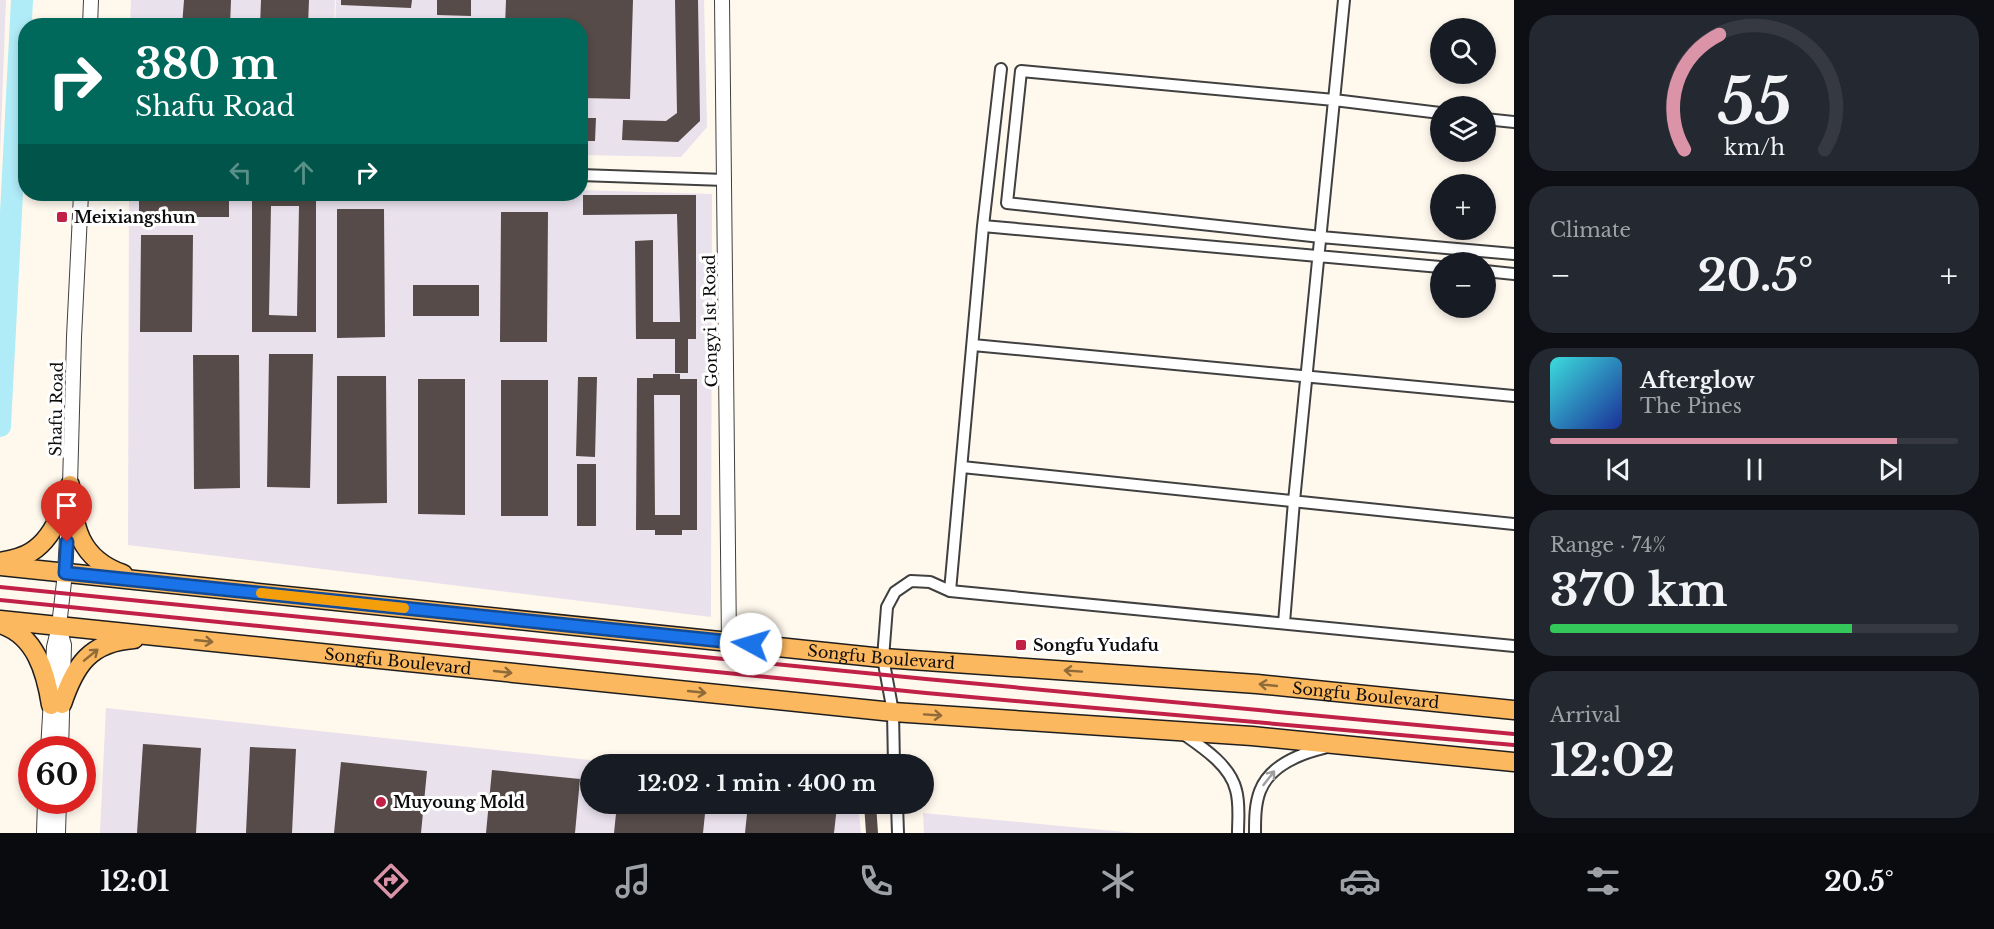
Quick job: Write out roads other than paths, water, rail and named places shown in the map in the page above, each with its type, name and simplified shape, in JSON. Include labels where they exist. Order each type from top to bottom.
[{"type":"main road","points":[[0,564],[32,552],[39,545],[62,512],[70,485]]},
{"type":"main road","points":[[70,485],[76,528],[96,561],[121,573],[159,583]]},
{"type":"main road","name":"Songfu Boulevard","points":[[0,564],[65,573],[883,658],[1257,684],[1514,710]]},
{"type":"main road","name":"Songfu Boulevard","points":[[0,622],[59,626],[893,712],[1179,731],[1514,762]]},
{"type":"main road","points":[[0,622],[23,637],[35,651],[57,705]]},
{"type":"main road","points":[[57,705],[79,666],[92,652],[102,646],[122,640],[166,637]]},
{"type":"street","points":[[90,18],[91,0]]},
{"type":"street","name":"Gongyi 1st Road","points":[[722,0],[729,642]]},
{"type":"street","points":[[1284,623],[1344,0]]},
{"type":"street","points":[[950,591],[983,226],[1001,69]]},
{"type":"street","points":[[1430,112],[1334,100],[1022,70],[1007,203],[1321,237],[1514,254]]},
{"type":"street","points":[[1496,120],[1514,122]]},
{"type":"street","points":[[588,176],[724,180]]},
{"type":"street","name":"Shafu Road","points":[[60,736],[54,647],[59,626],[65,573],[81,201]]},
{"type":"street","points":[[983,226],[1430,266]]},
{"type":"street","points":[[1496,272],[1514,274]]},
{"type":"street","points":[[973,345],[1514,396]]},
{"type":"street","points":[[962,467],[1514,524]]},
{"type":"street","points":[[894,754],[893,712],[883,658],[887,607],[895,592],[911,581],[930,582],[950,591],[1514,646]]},
{"type":"street","name":"Shafu Road","points":[[51,736],[64,645],[59,626]]},
{"type":"street","points":[[1179,731],[1220,763],[1236,788],[1239,802],[1238,833]]},
{"type":"street","points":[[1254,833],[1257,801],[1261,789],[1276,770],[1303,753],[1337,744]]},
{"type":"street","points":[[44,833],[45,814]]},
{"type":"street","points":[[58,833],[59,814]]},
{"type":"street","points":[[897,814],[898,833]]},
{"type":"waterway","points":[[21,18],[22,0]]},
{"type":"waterway","points":[[0,426],[18,77]]},
{"type":"railway","points":[[0,587],[926,679],[1514,734]]},
{"type":"railway","points":[[0,600],[926,693],[1514,745]]},
{"type":"place","name":"Meixiangshun","points":[[62,217]]},
{"type":"place","name":"Songfu Yudafu","points":[[1021,645]]},
{"type":"place","name":"Muyoung Mold","points":[[381,802]]}]
